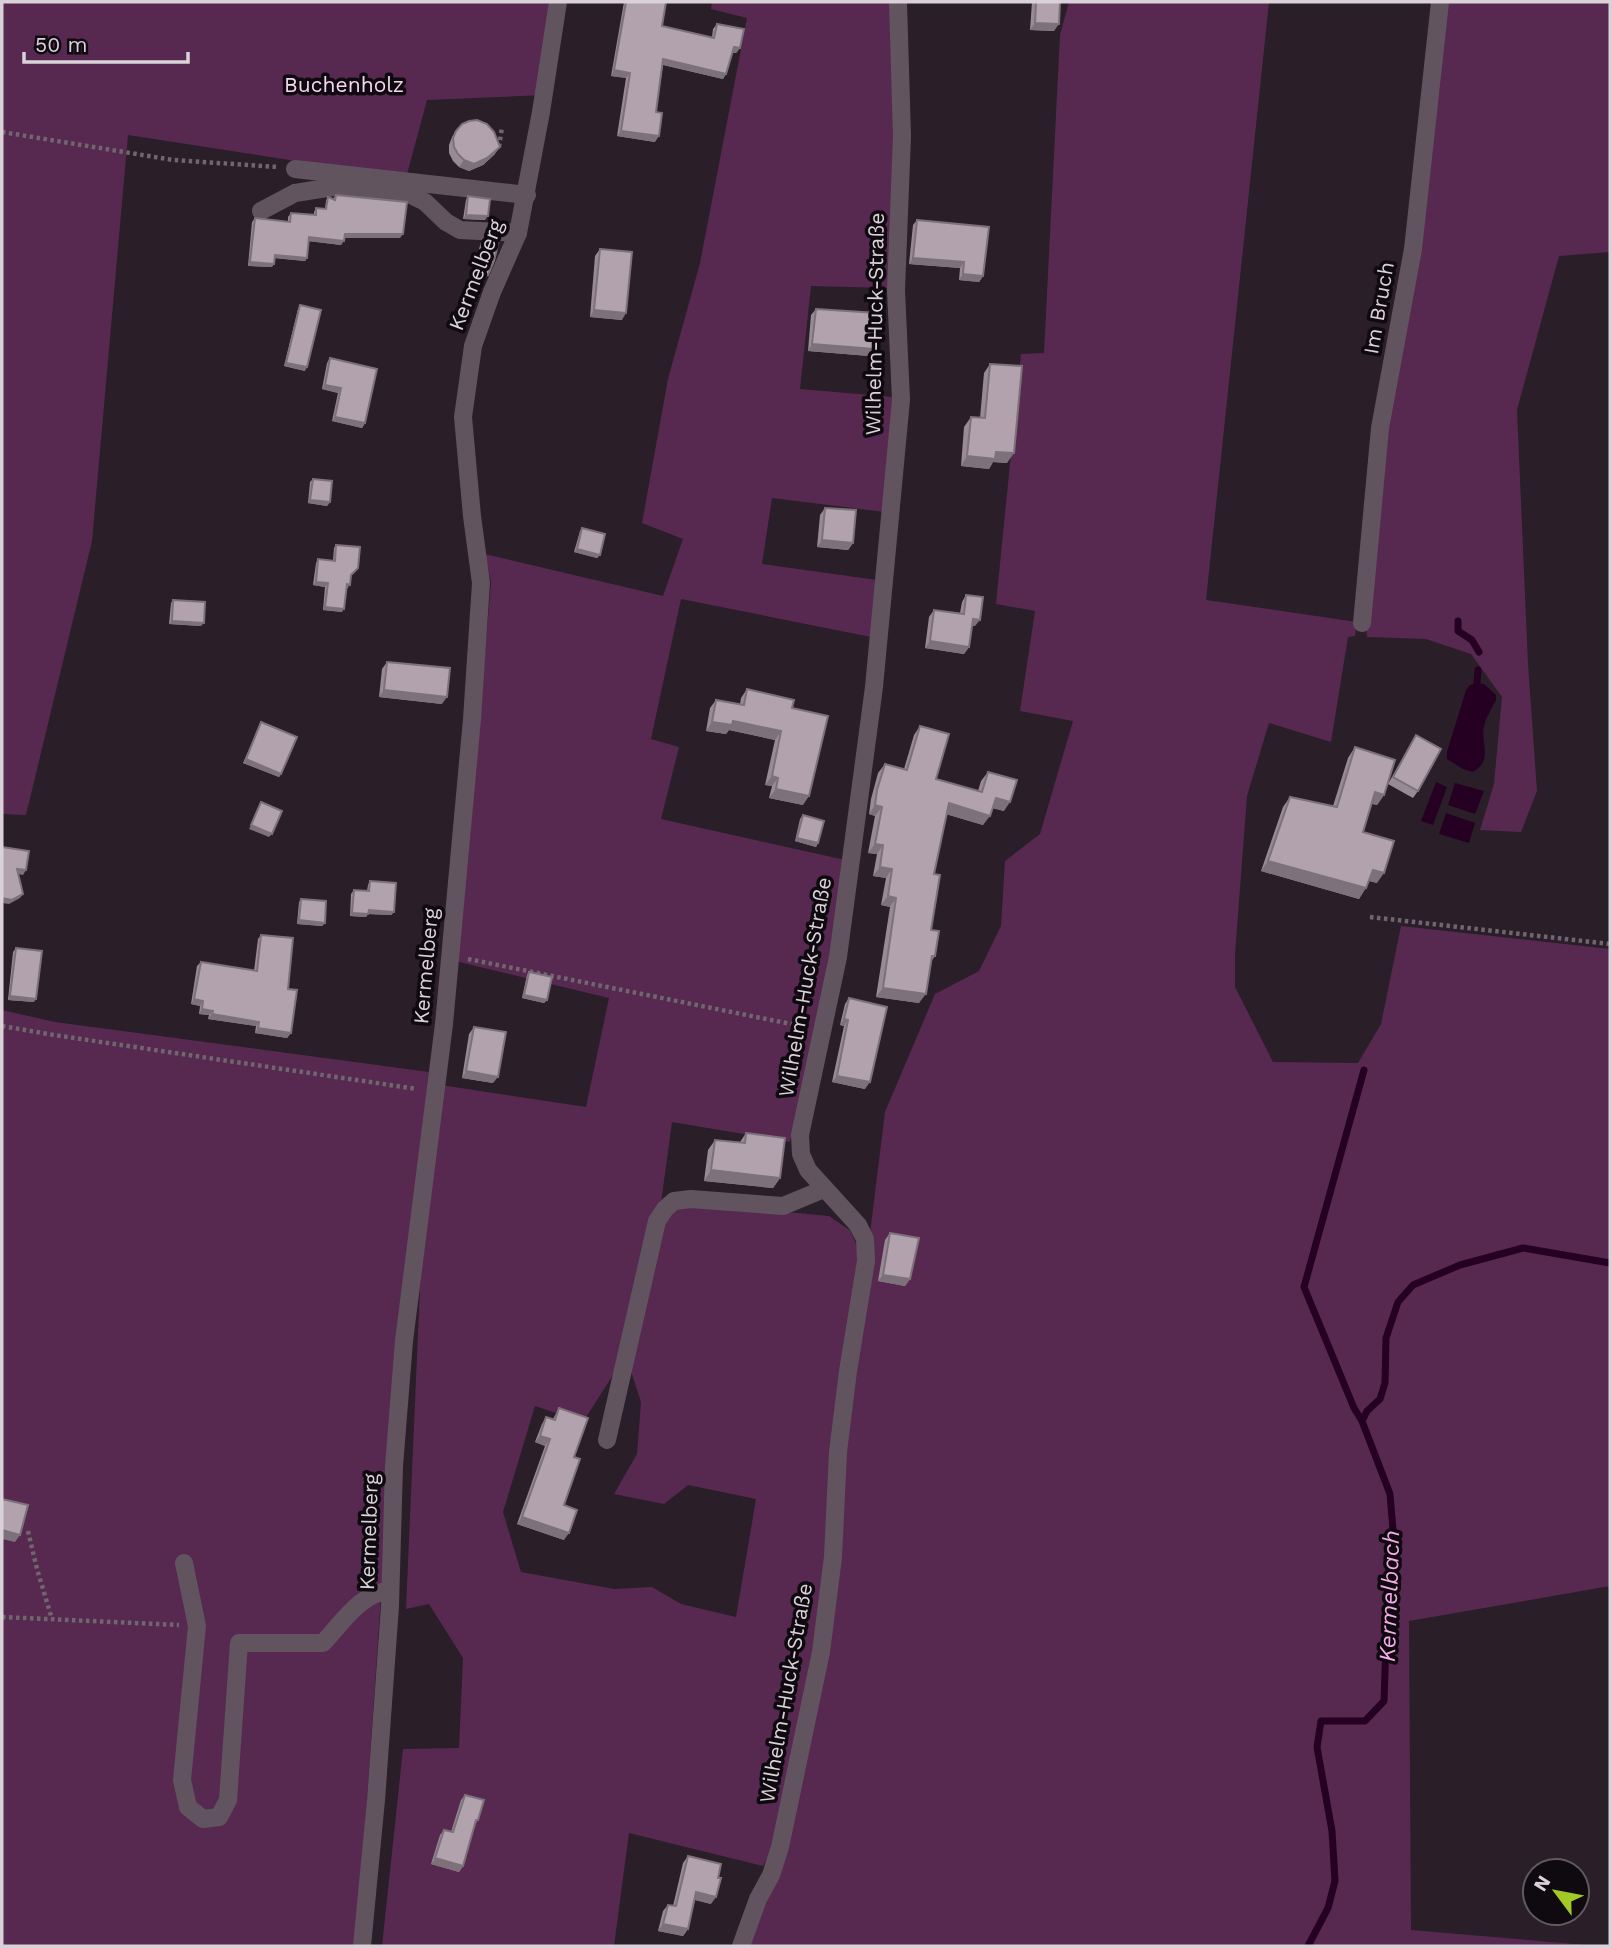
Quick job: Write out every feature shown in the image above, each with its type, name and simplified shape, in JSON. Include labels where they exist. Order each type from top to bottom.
[{"type":"street","name":"Kermelberg","points":[[362,1946],[376,1800],[390,1591],[394,1466],[404,1341],[450,956],[472,719],[481,583],[463,417],[473,346],[492,292],[518,233],[527,195],[558,2]]},
{"type":"street","name":"Wilhelm-Huck-Straße","points":[[741,1946],[780,1847],[821,1652],[833,1557],[838,1452],[866,1261],[865,1239],[858,1225],[807,1170],[801,1154],[800,1135],[838,957],[874,687],[901,400],[896,290],[902,136],[898,2]]},
{"type":"street","name":"Im Bruch","points":[[1362,623],[1380,428],[1413,249],[1440,2]]},
{"type":"street","points":[[295,169],[527,195]]},
{"type":"street","points":[[261,211],[295,193],[333,187],[411,195],[425,202],[446,222],[460,230],[518,233]]},
{"type":"street","points":[[607,1440],[657,1221],[665,1209],[674,1201],[691,1199],[783,1206],[824,1189]]},
{"type":"street","points":[[184,1563],[197,1626],[182,1780],[188,1807],[203,1819],[219,1817],[228,1800],[239,1643],[323,1643],[366,1597],[381,1591],[390,1591]]},
{"type":"path","points":[[499,147],[502,127]]},
{"type":"path","points":[[2,132],[173,160],[295,169]]},
{"type":"path","points":[[1370,917],[1610,944]]},
{"type":"path","points":[[450,956],[822,1030]]},
{"type":"path","points":[[2,1026],[435,1092]]},
{"type":"path","points":[[28,1531],[52,1619]]},
{"type":"path","points":[[2,1617],[197,1626]]},
{"type":"green space","name":"Buchenholz","points":[[2,2],[555,2],[544,95],[427,100],[406,178],[128,135],[92,541],[26,815],[2,814]]},
{"type":"green space","points":[[712,2],[892,2],[896,135],[889,288],[811,286],[800,389],[893,397],[885,512],[772,498],[762,564],[877,580],[871,637],[681,599],[651,739],[679,747],[661,819],[845,860],[831,956],[790,1142],[672,1122],[661,1203],[620,1364],[583,1422],[535,1406],[503,1512],[521,1572],[614,1589],[652,1587],[681,1604],[736,1617],[756,1499],[688,1485],[664,1504],[614,1494],[637,1454],[641,1402],[629,1365],[662,1223],[669,1211],[689,1203],[829,1216],[851,1231],[859,1262],[816,1651],[774,1846],[763,1866],[629,1833],[614,1946],[382,1946],[403,1749],[459,1748],[463,1658],[429,1604],[406,1609],[421,1265],[441,1085],[586,1107],[609,998],[455,961],[468,859],[491,582],[485,554],[663,596],[683,539],[642,523],[668,379],[700,263],[747,18],[711,9]]},
{"type":"green space","points":[[1069,2],[1269,2],[1206,600],[1357,622],[1355,636],[1348,637],[1331,742],[1269,723],[1247,796],[1235,987],[1273,1062],[1358,1063],[1381,1024],[1401,926],[1610,949],[1610,1586],[1409,1621],[1411,1930],[1598,1946],[748,1946],[785,1850],[843,1452],[885,1112],[935,994],[979,971],[1001,926],[1005,861],[1040,834],[1073,721],[1020,711],[1035,611],[996,604],[1021,354],[1044,353],[1060,35]]},
{"type":"green space","points":[[1446,2],[1610,2],[1610,252],[1559,256],[1517,410],[1528,664],[1537,791],[1521,832],[1480,830],[1494,784],[1502,697],[1471,654],[1426,639],[1367,637],[1384,431]]},
{"type":"green space","points":[[2,1010],[55,1022],[429,1072],[399,1333],[357,1946],[2,1946]]},
{"type":"shaded area","points":[[1477,683],[1484,684],[1496,695],[1496,700],[1484,726],[1485,756],[1473,772],[1447,759],[1447,752],[1466,690]]},
{"type":"shaded area","points":[[1436,782],[1447,787],[1433,825],[1421,821]]},
{"type":"shaded area","points":[[1455,783],[1484,791],[1475,814],[1448,805]]},
{"type":"shaded area","points":[[1446,813],[1475,823],[1469,843],[1439,834]]},
{"type":"building","points":[[626,2],[666,2],[662,26],[714,38],[717,24],[744,29],[740,48],[734,47],[726,74],[663,59],[656,112],[662,113],[659,136],[621,131],[630,73],[614,70]]},
{"type":"building","points":[[1036,2],[1060,2],[1059,24],[1035,23]]},
{"type":"building","points":[[477,120],[487,124],[494,132],[500,147],[474,164],[458,154],[453,138],[462,124]]},
{"type":"building","points":[[336,195],[407,202],[403,234],[345,234],[344,241],[309,237],[307,258],[275,255],[274,264],[250,262],[255,218],[290,222],[291,213],[316,215],[316,208],[326,209],[328,197],[335,200]]},
{"type":"building","points":[[468,196],[490,199],[488,216],[466,215]]},
{"type":"building","points":[[917,220],[989,227],[983,276],[963,274],[964,262],[913,258]]},
{"type":"building","points":[[484,239],[499,240],[488,275],[474,271]]},
{"type":"building","points":[[600,249],[632,252],[626,313],[594,310]]},
{"type":"building","points":[[300,305],[321,310],[307,367],[286,363]]},
{"type":"building","points":[[816,309],[877,313],[874,349],[812,344]]},
{"type":"building","points":[[330,358],[377,369],[365,423],[335,417],[341,388],[325,385]]},
{"type":"building","points":[[990,364],[1022,366],[1014,453],[996,452],[995,459],[967,456],[971,417],[985,418]]},
{"type":"building","points":[[313,479],[332,481],[330,502],[310,500]]},
{"type":"building","points":[[825,508],[856,510],[853,543],[822,540]]},
{"type":"building","points":[[582,528],[605,534],[600,555],[577,549]]},
{"type":"building","points":[[336,545],[360,547],[358,568],[351,575],[350,585],[347,584],[344,609],[325,607],[328,583],[316,582],[318,559],[335,561]]},
{"type":"building","points":[[966,595],[983,597],[980,620],[973,619],[969,647],[930,641],[934,610],[964,614]]},
{"type":"building","points":[[173,600],[205,602],[204,623],[172,621]]},
{"type":"building","points":[[387,662],[450,668],[447,697],[384,690]]},
{"type":"building","points":[[747,689],[794,700],[792,708],[828,716],[809,796],[776,789],[778,778],[772,776],[781,731],[733,721],[732,725],[712,722],[716,700],[744,705]]},
{"type":"building","points":[[261,722],[297,737],[281,774],[246,759]]},
{"type":"building","points":[[920,726],[949,734],[936,779],[982,792],[988,772],[1017,780],[1010,802],[996,798],[990,816],[949,803],[934,874],[940,875],[931,930],[939,931],[926,994],[883,988],[896,898],[888,896],[892,869],[880,867],[883,845],[875,844],[882,807],[875,805],[885,764],[907,770]]},
{"type":"building","points":[[1416,735],[1441,749],[1418,791],[1393,777]]},
{"type":"building","points":[[1355,747],[1395,760],[1384,795],[1375,792],[1363,832],[1394,841],[1384,873],[1373,870],[1366,888],[1268,861],[1290,797],[1337,807]]},
{"type":"building","points":[[261,802],[282,811],[272,834],[251,825]]},
{"type":"building","points":[[803,815],[824,821],[818,843],[797,838]]},
{"type":"building","points":[[2,847],[29,851],[26,870],[17,869],[23,894],[12,900],[2,898]]},
{"type":"building","points":[[370,881],[396,883],[394,912],[369,910],[368,914],[352,913],[354,890],[369,891]]},
{"type":"building","points":[[301,899],[326,901],[325,923],[299,920]]},
{"type":"building","points":[[261,935],[293,938],[288,989],[297,990],[291,1033],[258,1028],[259,1022],[212,1014],[213,1011],[202,1009],[203,1001],[194,999],[201,962],[257,971]]},
{"type":"building","points":[[16,948],[42,951],[36,999],[10,996]]},
{"type":"building","points":[[529,972],[552,977],[547,1000],[524,995]]},
{"type":"building","points":[[849,998],[887,1007],[870,1082],[837,1076],[848,1020],[844,1019]]},
{"type":"building","points":[[474,1027],[506,1032],[498,1077],[466,1071]]},
{"type":"building","points":[[746,1133],[785,1138],[780,1178],[711,1170],[715,1140],[745,1143]]},
{"type":"building","points":[[890,1233],[919,1238],[910,1279],[883,1275]]},
{"type":"building","points":[[559,1408],[588,1418],[574,1457],[580,1459],[564,1505],[577,1510],[569,1533],[522,1517],[550,1439],[540,1436],[546,1417],[555,1420]]},
{"type":"building","points":[[2,1499],[28,1505],[20,1535],[2,1530]]},
{"type":"building","points":[[465,1795],[484,1800],[463,1866],[435,1858],[444,1830],[453,1832]]},
{"type":"building","points":[[688,1856],[721,1864],[718,1878],[721,1878],[716,1897],[696,1892],[688,1929],[663,1924],[668,1905],[676,1906]]},
{"type":"waterway","points":[[1458,621],[1458,631],[1472,640],[1479,652]]},
{"type":"waterway","points":[[1477,683],[1478,670]]},
{"type":"waterway","points":[[1362,1421],[1354,1408],[1304,1287],[1364,1070]]},
{"type":"waterway","name":"Kermelbach","points":[[1308,1946],[1328,1908],[1335,1881],[1332,1831],[1317,1747],[1321,1721],[1365,1721],[1384,1701],[1388,1584],[1395,1554],[1390,1494],[1362,1421],[1367,1411],[1380,1399],[1385,1383],[1386,1338],[1398,1302],[1413,1285],[1460,1265],[1523,1248],[1610,1263]]}]
